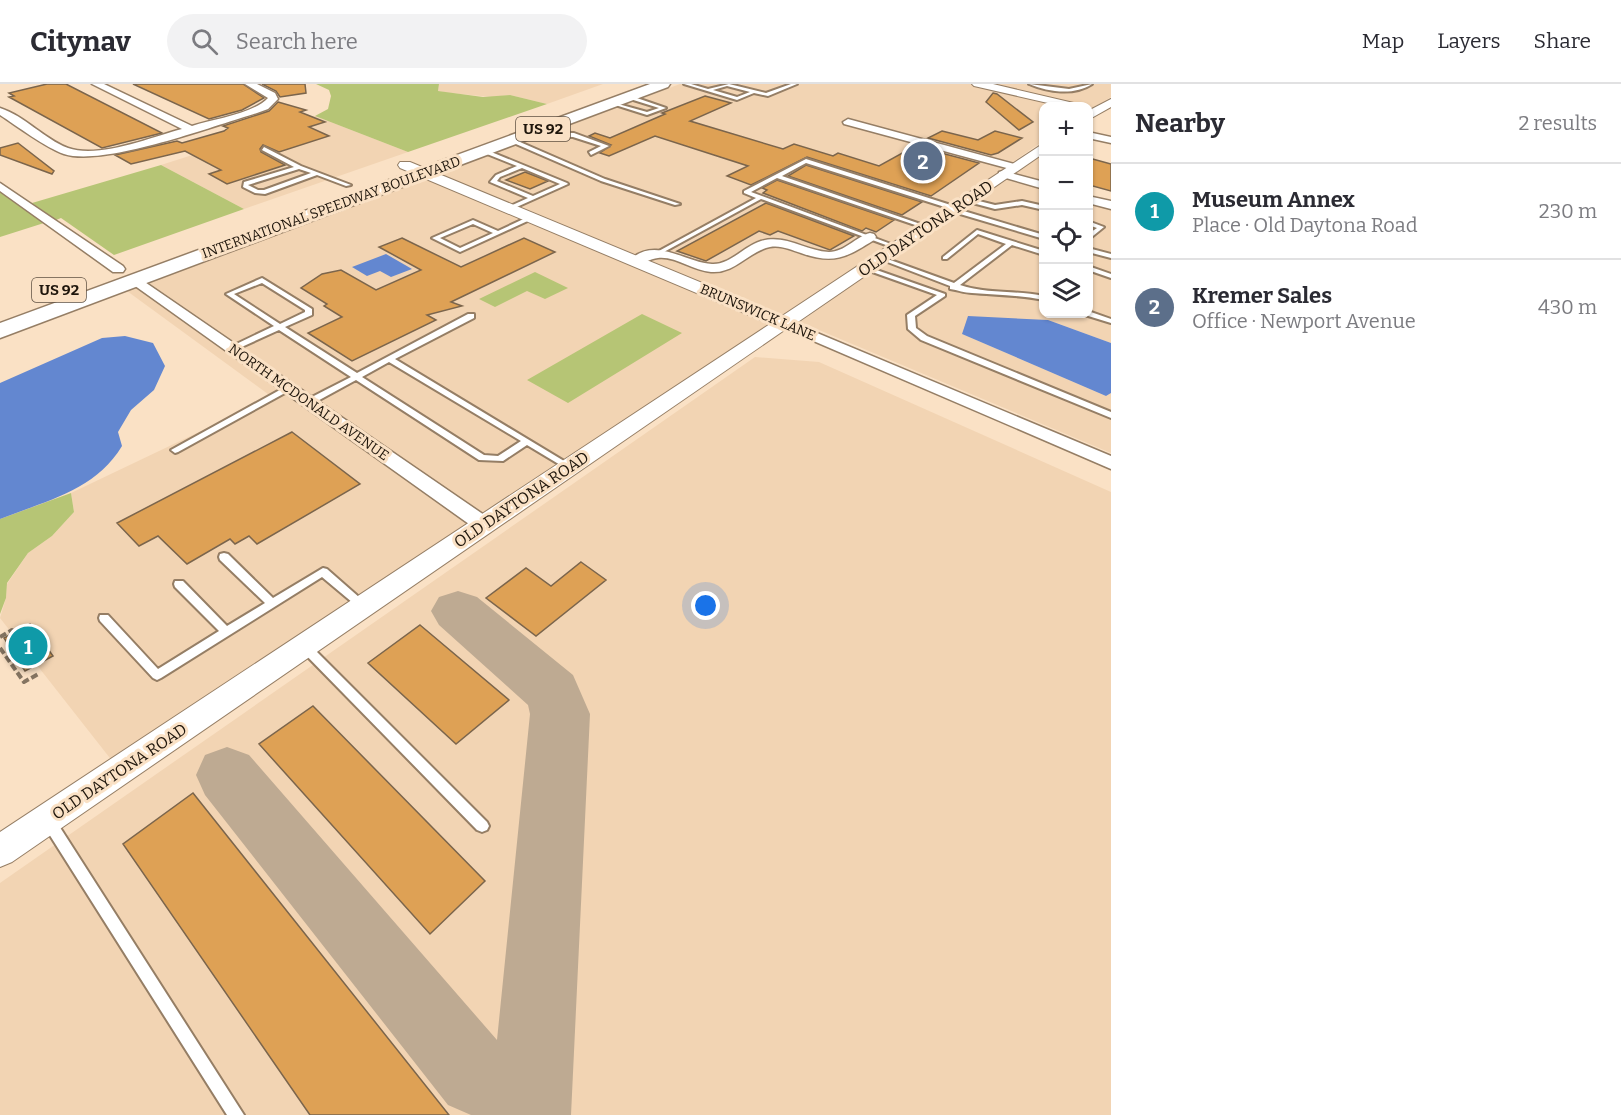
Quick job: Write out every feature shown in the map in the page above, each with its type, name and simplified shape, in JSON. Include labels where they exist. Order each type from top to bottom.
[{"type":"main road","name":"INTERNATIONAL SPEEDWAY BOULEVARD","points":[[0,331],[82,300],[127,274],[137,273],[143,266],[167,251],[405,165],[629,90],[663,84]]},
{"type":"main road","name":"INTERNATIONAL SPEEDWAY BOULEVARD","points":[[0,311],[127,274],[423,173],[611,103],[629,90]]},
{"type":"street","points":[[97,84],[192,129]]},
{"type":"street","points":[[0,112],[66,151],[77,154],[118,150],[254,111],[265,107],[273,99],[266,90],[250,84]]},
{"type":"street","points":[[978,84],[1057,102]]},
{"type":"street","points":[[1093,112],[1111,102]]},
{"type":"street","points":[[848,122],[1009,171],[1039,184]]},
{"type":"street","points":[[1093,136],[1111,140]]},
{"type":"street","name":"OLD DAYTONA ROAD","points":[[0,851],[483,524],[786,324],[896,246],[1039,150]]},
{"type":"street","name":"BRUNSWICK LANE","points":[[405,165],[1111,463]]},
{"type":"street","name":"NORTH MCDONALD AVENUE","points":[[0,186],[483,524]]},
{"type":"street","points":[[1093,200],[1111,205]]},
{"type":"street","points":[[636,261],[660,252],[710,268],[722,267],[762,244],[785,243],[817,254],[836,255],[870,237]]},
{"type":"lane","points":[[686,84],[737,99],[753,92]]},
{"type":"lane","points":[[708,90],[724,85],[766,95],[795,84]]},
{"type":"lane","points":[[1031,84],[1057,90],[1078,91],[1090,84]]},
{"type":"lane","points":[[611,103],[647,114],[664,108],[629,90]]},
{"type":"lane","points":[[555,124],[569,129],[574,135]]},
{"type":"lane","points":[[527,135],[574,135],[606,146],[591,153]]},
{"type":"lane","points":[[511,140],[603,180],[677,204]]},
{"type":"lane","points":[[264,149],[315,174],[348,185]]},
{"type":"lane","points":[[484,151],[565,184],[508,209]]},
{"type":"lane","points":[[896,246],[746,192],[806,161],[958,206],[1039,235]]},
{"type":"lane","points":[[299,167],[246,183],[245,186],[257,192],[265,192],[315,174]]},
{"type":"lane","points":[[520,167],[494,179],[493,182],[533,198]]},
{"type":"lane","points":[[508,172],[517,175]]},
{"type":"lane","points":[[777,176],[926,227]]},
{"type":"lane","points":[[541,184],[553,189]]},
{"type":"lane","points":[[660,252],[761,197]]},
{"type":"lane","points":[[958,206],[995,207],[1022,203],[1039,207]]},
{"type":"lane","points":[[498,233],[473,222],[435,238],[460,250],[498,233],[530,218]]},
{"type":"lane","points":[[1093,224],[1101,227],[1093,234]]},
{"type":"lane","points":[[945,258],[977,232],[1039,252]]},
{"type":"lane","points":[[1011,243],[956,285],[911,315],[912,329],[924,338],[1111,415]]},
{"type":"lane","points":[[1093,251],[1111,256]]},
{"type":"lane","points":[[880,258],[969,291],[1039,297]]},
{"type":"lane","points":[[866,268],[942,295]]},
{"type":"lane","points":[[1093,269],[1111,276]]},
{"type":"lane","points":[[232,348],[278,326],[309,313],[308,309],[262,280],[229,294],[278,326],[355,378],[482,458],[500,459],[527,441]]},
{"type":"lane","points":[[1093,314],[1111,321]]},
{"type":"lane","points":[[309,402],[471,316]]},
{"type":"lane","points":[[389,359],[570,466]]},
{"type":"lane","points":[[175,450],[290,388]]},
{"type":"lane","points":[[224,557],[272,604]]},
{"type":"lane","points":[[104,618],[157,675],[323,572],[363,605]]},
{"type":"lane","points":[[179,585],[226,632]]},
{"type":"lane","points":[[303,646],[482,826]]},
{"type":"lane","points":[[48,819],[236,1115]]},
{"type":"path","points":[[0,637],[12,630],[14,632]]},
{"type":"path","points":[[0,648],[24,682],[40,673]]},
{"type":"path","points":[[8,659],[15,655]]},
{"type":"shaded area","points":[[439,84],[603,84],[547,104],[510,95],[492,97],[438,91]]},
{"type":"shaded area","points":[[680,84],[972,84],[1051,102],[1039,102],[1039,144],[1010,164],[846,119],[842,121],[1006,167],[783,318],[645,262],[661,256],[712,271],[724,271],[774,245],[838,259],[851,255],[878,237],[867,233],[832,252],[819,251],[785,240],[769,239],[756,242],[718,264],[710,264],[662,250],[648,251],[634,257],[435,175]]},
{"type":"shaded area","points":[[984,84],[1111,84],[1111,97],[1093,108],[1093,102],[1061,102]]},
{"type":"shaded area","points":[[315,116],[408,152],[244,209],[161,165]]},
{"type":"shaded area","points":[[1039,156],[1039,183],[1011,175]]},
{"type":"shaded area","points":[[427,178],[775,323],[483,514],[149,283]]},
{"type":"shaded area","points":[[1007,178],[1039,187],[1039,318],[1093,318],[1093,202],[1111,208],[1111,343],[1048,320],[962,334],[1106,396],[1111,393],[1111,453],[800,322]]},
{"type":"shaded area","points":[[137,287],[469,523],[113,762],[0,618],[6,598],[7,584],[28,553],[52,536],[74,512],[71,493],[272,397],[127,291]]},
{"type":"shaded area","points":[[755,357],[819,362],[1111,492],[1111,1115],[0,1115],[0,883]]},
{"type":"green space","points":[[316,84],[439,84],[438,91],[483,97],[510,95],[547,104],[408,152],[315,116],[328,109],[331,96],[329,90]]},
{"type":"green space","points":[[161,165],[244,209],[114,255],[61,218],[56,220],[32,203]]},
{"type":"green space","points":[[0,192],[44,223],[0,237]]},
{"type":"green space","points":[[535,272],[568,288],[545,299],[527,291],[495,307],[479,299]]},
{"type":"green space","points":[[642,314],[682,333],[568,403],[527,380]]},
{"type":"green space","points":[[71,493],[74,512],[52,536],[28,553],[7,583],[6,598],[0,614],[0,519]]},
{"type":"water","points":[[386,254],[412,269],[391,277],[380,271],[367,276],[352,267]]},
{"type":"water","points":[[968,316],[1048,320],[1111,343],[1111,393],[1106,396],[962,334]]},
{"type":"water","points":[[125,336],[153,343],[165,366],[154,390],[131,410],[118,432],[122,446],[98,474],[68,493],[0,519],[0,383],[102,338]]},
{"type":"building","points":[[47,84],[66,84],[162,133],[102,148],[9,97],[14,96],[9,93]]},
{"type":"building","points":[[133,84],[243,84],[264,98],[242,110],[209,119]]},
{"type":"building","points":[[262,84],[305,84],[306,93],[280,97],[276,91]]},
{"type":"building","points":[[993,93],[1033,122],[1019,130],[986,102]]},
{"type":"building","points":[[705,96],[731,103],[690,121],[783,149],[794,144],[833,156],[838,153],[879,166],[915,146],[979,163],[931,196],[807,157],[751,185],[727,176],[748,166],[655,136],[609,156],[600,153],[611,145],[589,136],[595,133],[610,138],[665,114],[662,113]]},
{"type":"building","points":[[278,102],[306,110],[300,112],[325,122],[309,127],[329,136],[279,152],[263,145],[261,152],[285,165],[227,184],[209,174],[221,170],[185,151],[131,164],[115,155],[177,141],[182,143],[224,131],[228,128],[223,126],[269,111]]},
{"type":"building","points":[[942,131],[978,140],[995,131],[1022,138],[991,155],[928,138]]},
{"type":"building","points":[[18,143],[54,171],[52,174],[0,155],[0,148]]},
{"type":"building","points":[[1093,159],[1111,164],[1111,191],[1093,186]]},
{"type":"building","points":[[806,165],[922,202],[902,215],[788,176]]},
{"type":"building","points":[[525,172],[548,181],[530,189],[506,180]]},
{"type":"building","points":[[777,180],[894,220],[876,232],[866,228],[862,231],[763,193],[767,190],[762,188]]},
{"type":"building","points":[[766,203],[854,236],[830,250],[778,231],[770,235],[759,231],[706,261],[677,251]]},
{"type":"building","points":[[402,238],[461,267],[524,238],[555,252],[451,302],[462,306],[427,315],[436,320],[352,361],[308,333],[342,317],[324,306],[327,304],[301,288],[322,274],[341,270],[376,290],[421,270],[379,247]]},
{"type":"building","points":[[292,432],[360,484],[257,544],[249,536],[235,544],[230,539],[187,564],[158,536],[139,546],[117,523]]},
{"type":"building","points":[[581,562],[606,580],[536,636],[486,598],[526,568],[551,586]]},
{"type":"building","points":[[30,624],[53,656],[25,671],[4,638]]},
{"type":"building","points":[[420,625],[509,700],[456,744],[368,663]]},
{"type":"building","points":[[313,706],[485,881],[430,934],[259,744]]},
{"type":"building","points":[[193,793],[449,1115],[310,1115],[123,844]]},
{"type":"taxiway","points":[[458,611],[553,692],[560,714],[532,1090]]},
{"type":"taxiway","points":[[227,775],[476,1077],[532,1090]]},
{"type":"taxiway","points":[[530,1115],[532,1090]]},
{"type":"place","name":"Kremer Sales","points":[[923,161]]},
{"type":"place","name":"Museum Annex","points":[[28,646]]}]
